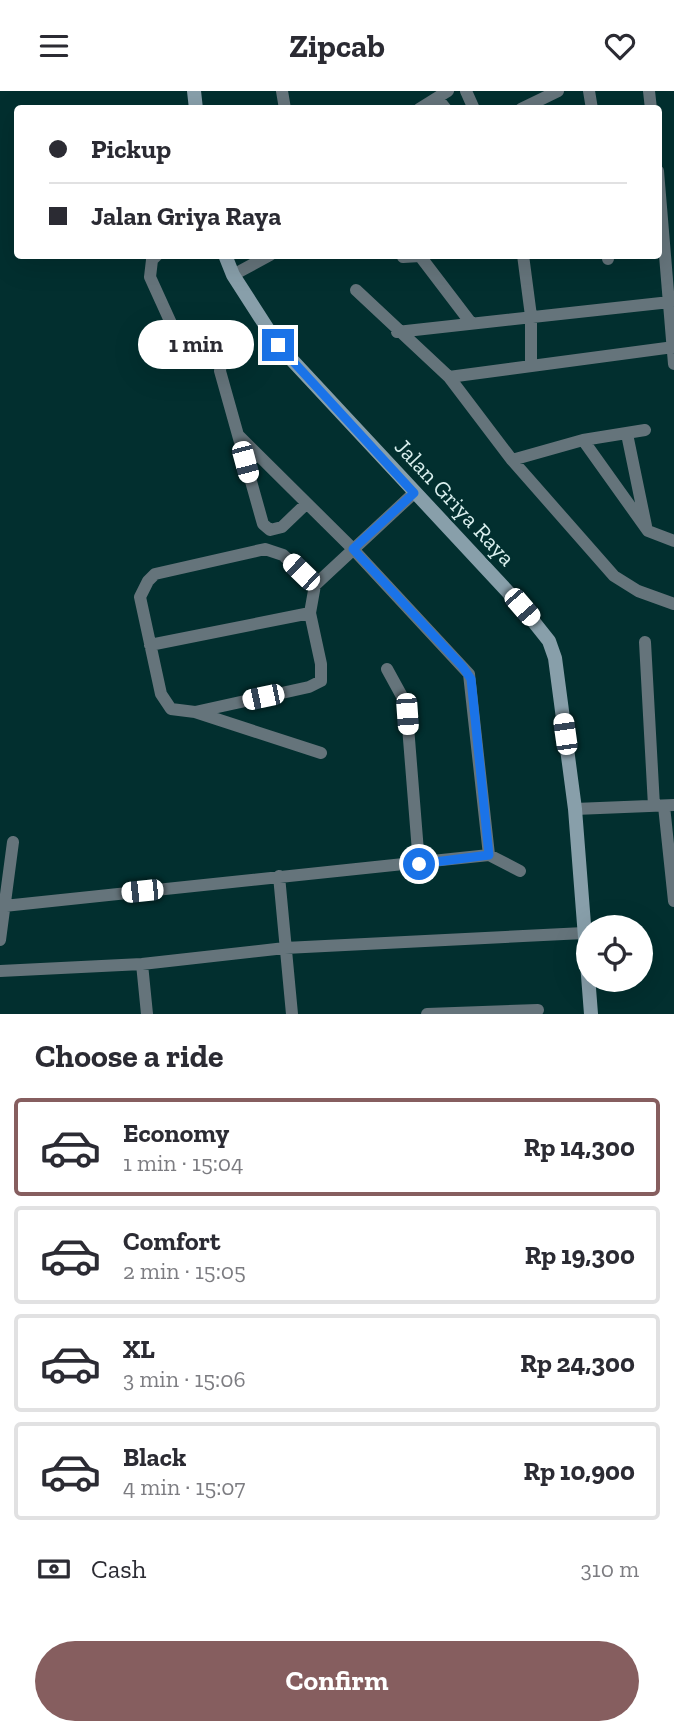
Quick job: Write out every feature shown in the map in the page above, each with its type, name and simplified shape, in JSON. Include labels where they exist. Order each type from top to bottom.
[{"type":"street","points":[[530,105],[558,91]]},
{"type":"street","points":[[425,105],[442,94]]},
{"type":"street","points":[[662,215],[674,364]]},
{"type":"street","points":[[153,259],[150,277],[185,353]]},
{"type":"street","name":"Jalan Griya Raya","points":[[227,259],[233,275],[278,345],[522,607],[550,641],[555,659],[575,809],[583,915]]},
{"type":"street","points":[[233,275],[263,259]]},
{"type":"street","points":[[422,259],[471,323]]},
{"type":"street","points":[[524,259],[531,316],[531,366]]},
{"type":"street","points":[[356,290],[397,332],[449,377],[512,460],[614,576],[638,591],[674,604]]},
{"type":"street","points":[[397,332],[670,302]]},
{"type":"street","points":[[449,377],[673,347]]},
{"type":"street","points":[[222,357],[220,371],[266,527],[278,529],[306,504]]},
{"type":"street","points":[[512,460],[583,440],[645,430]]},
{"type":"street","points":[[627,434],[648,531]]},
{"type":"street","points":[[238,435],[353,549],[470,676],[489,855]]},
{"type":"street","points":[[583,440],[648,531],[674,541]]},
{"type":"street","points":[[195,712],[309,687],[321,681],[321,664],[310,613],[315,586],[414,493]]},
{"type":"street","points":[[315,586],[283,555],[265,549],[162,571],[148,580],[140,597],[161,694],[171,709],[195,712],[321,753]]},
{"type":"street","points":[[150,645],[310,613]]},
{"type":"street","points":[[645,642],[674,901]]},
{"type":"street","points":[[387,669],[404,700],[407,714],[419,864]]},
{"type":"street","points":[[575,809],[664,805]]},
{"type":"street","points":[[0,940],[13,842]]},
{"type":"street","points":[[4,906],[489,855],[520,871]]},
{"type":"street","points":[[279,876],[292,1014]]},
{"type":"street","points":[[0,971],[142,964],[285,948],[576,933]]},
{"type":"street","points":[[142,964],[147,1014]]},
{"type":"street","name":"Jalan Griya Raya","points":[[589,992],[591,1014]]},
{"type":"street","points":[[430,1014],[538,1010]]},
{"type":"route","points":[[278,345],[414,493],[353,549],[471,679],[489,855],[419,864]]}]
